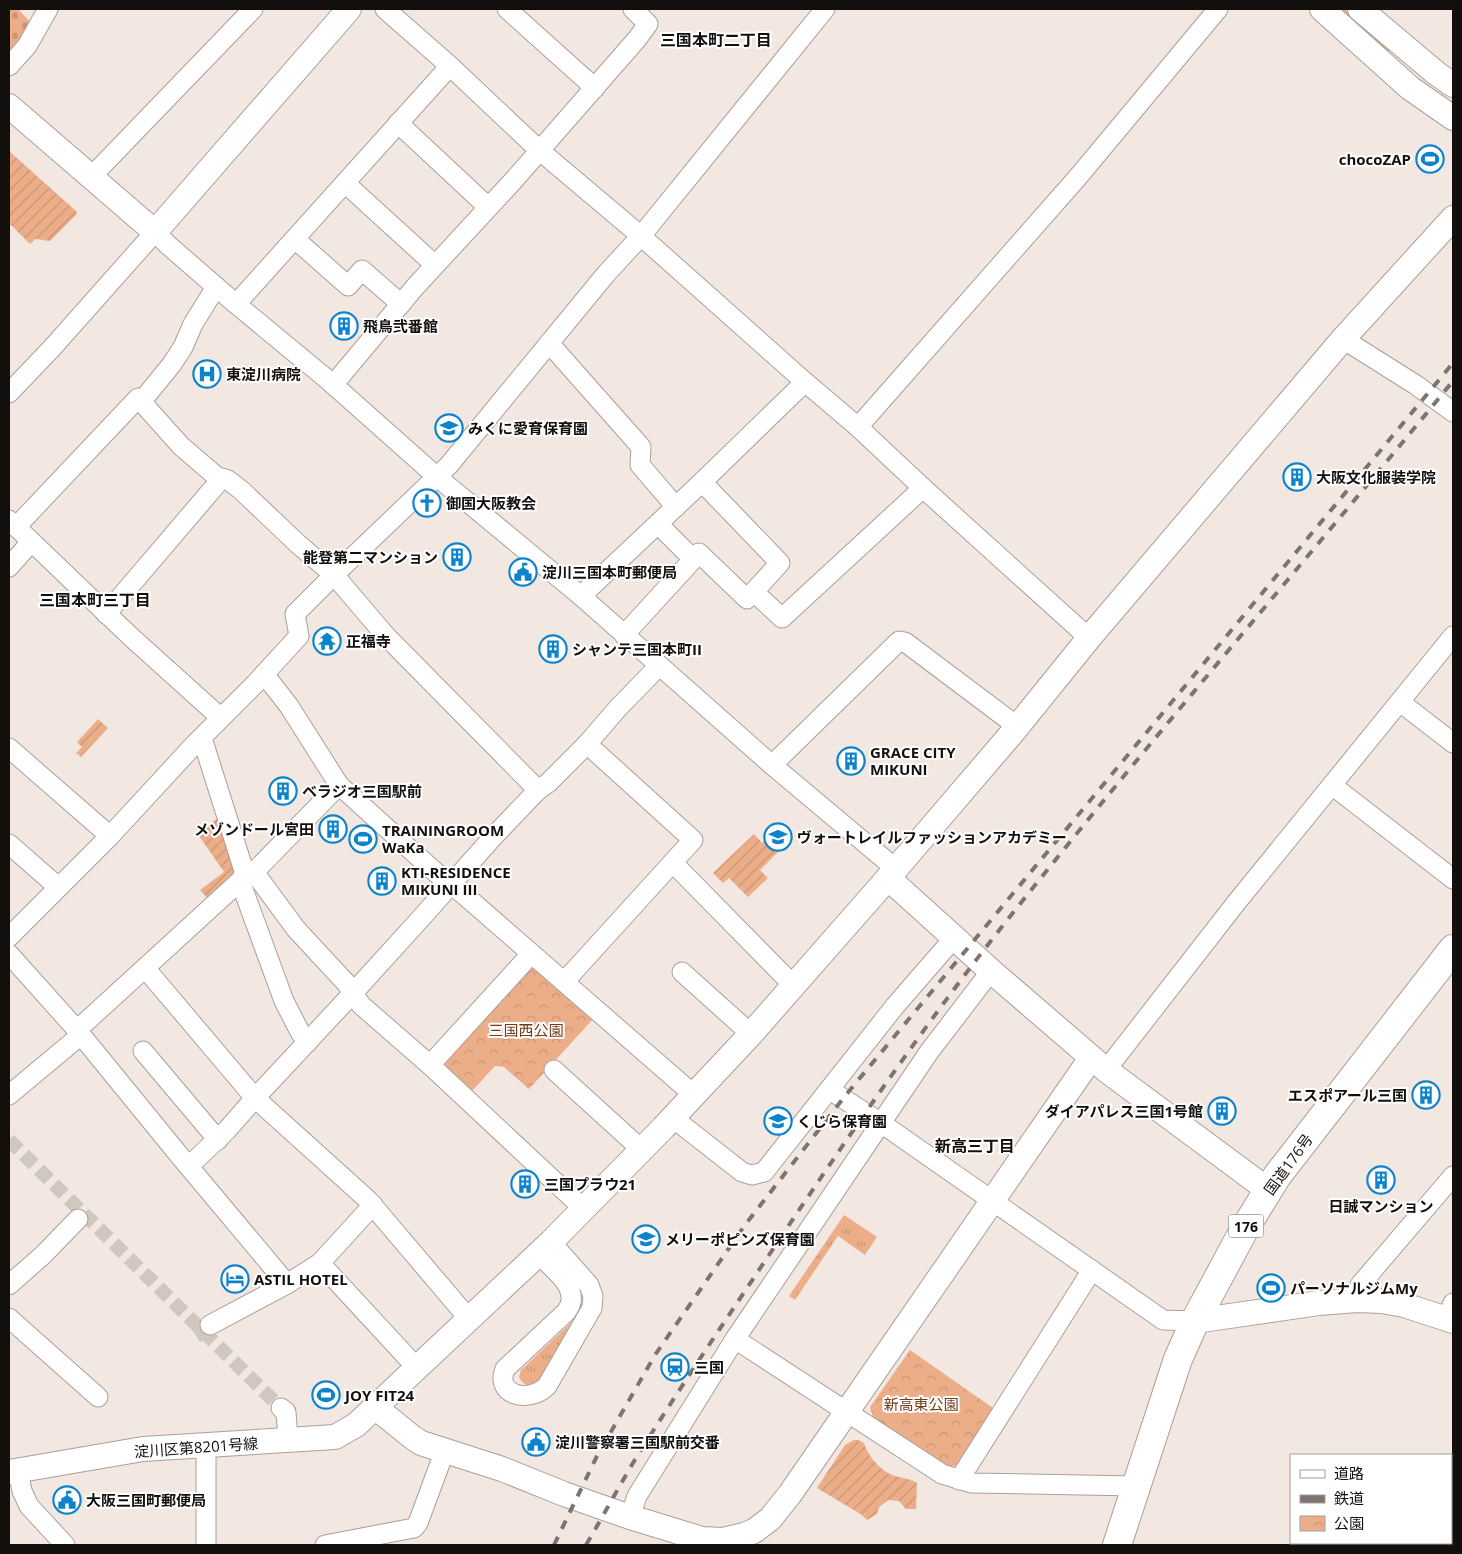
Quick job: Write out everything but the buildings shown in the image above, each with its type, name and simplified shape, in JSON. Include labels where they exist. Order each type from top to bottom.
[{"type":"highway","name":"国道176号","points":[[1117,1545],[1178,1359],[1195,1321],[1245,1228],[1286,1164],[1453,949]]},
{"type":"street","points":[[9,66],[26,46],[48,9]]},
{"type":"street","points":[[91,177],[253,9]]},
{"type":"street","points":[[9,394],[155,232],[349,9]]},
{"type":"street","points":[[385,9],[450,66],[539,150],[641,236],[858,427],[1089,638]]},
{"type":"street","points":[[507,9],[595,88]]},
{"type":"street","points":[[333,384],[435,265],[595,88],[648,24],[633,9]]},
{"type":"street","points":[[9,937],[110,836],[299,636],[295,614],[449,465],[606,274],[641,236],[825,9]]},
{"type":"street","points":[[858,427],[1078,177],[1218,9]]},
{"type":"street","points":[[1322,9],[1410,88],[1453,118]]},
{"type":"street","points":[[1360,9],[1453,85]]},
{"type":"street","points":[[236,304],[450,66]]},
{"type":"street","points":[[9,106],[216,287],[333,384],[436,476],[581,596],[892,874],[954,938],[990,971],[1098,1064],[1268,1190]]},
{"type":"street","points":[[398,124],[488,207]]},
{"type":"street","points":[[345,184],[435,265]]},
{"type":"street","name":"淀川区第8201号線","points":[[13,1472],[143,1450],[335,1437],[356,1425],[584,1209],[694,1096],[751,1034],[1018,727],[1089,638],[1343,339],[1453,218]]},
{"type":"street","points":[[295,239],[348,286],[362,270],[401,304]]},
{"type":"street","points":[[141,402],[178,355],[193,324],[216,287]]},
{"type":"street","points":[[1343,339],[1416,385],[1453,412]]},
{"type":"street","points":[[549,344],[642,447],[640,465],[676,507]]},
{"type":"street","points":[[581,596],[805,382]]},
{"type":"street","points":[[222,718],[106,614],[12,524],[138,398],[181,446],[217,477],[228,480],[241,490],[334,575],[392,643],[538,790]]},
{"type":"street","points":[[106,614],[222,478]]},
{"type":"street","points":[[624,635],[699,553],[747,599],[780,563],[702,482]]},
{"type":"street","points":[[754,592],[782,618],[923,488]]},
{"type":"street","points":[[658,524],[693,560]]},
{"type":"street","points":[[9,568],[31,542]]},
{"type":"street","points":[[375,1407],[416,1440],[502,1469],[564,1494],[630,1517],[691,1536],[712,1540],[734,1538],[754,1531],[770,1519],[784,1503],[992,1201],[1098,1064],[1236,903],[1453,636]]},
{"type":"street","points":[[772,765],[899,641],[905,642],[1018,727]]},
{"type":"street","points":[[189,1166],[218,1140],[354,993],[493,837],[538,790],[548,783],[587,744],[618,708],[659,666]]},
{"type":"street","points":[[264,674],[289,706],[339,785],[443,879],[694,1096]]},
{"type":"street","points":[[1400,702],[1453,743]]},
{"type":"street","points":[[202,738],[284,1001],[301,1034],[308,1042]]},
{"type":"street","points":[[564,982],[693,840],[587,744]]},
{"type":"street","points":[[9,748],[110,836]]},
{"type":"street","points":[[9,1095],[246,876],[339,785]]},
{"type":"street","points":[[1333,786],[1453,879]]},
{"type":"street","points":[[9,844],[58,887]]},
{"type":"street","points":[[673,863],[794,986]]},
{"type":"street","points":[[246,876],[347,984],[361,1005],[430,1065],[584,1209]]},
{"type":"street","points":[[673,1118],[742,1172],[756,1175],[766,1170],[896,1006],[954,938]]},
{"type":"street","points":[[430,1065],[532,954]]},
{"type":"street","points":[[10,957],[79,1032],[287,1284]]},
{"type":"street","points":[[145,968],[255,1098],[373,1206],[469,1319]]},
{"type":"street","points":[[630,1517],[637,1496],[735,1339],[929,1052],[990,971]]},
{"type":"street","points":[[682,972],[751,1034]]},
{"type":"street","points":[[143,1051],[218,1140]]},
{"type":"street","points":[[554,1070],[642,1150]]},
{"type":"street","points":[[830,1090],[881,1123],[1163,1320],[1195,1321],[1311,1304],[1357,1300],[1381,1301],[1451,1314]]},
{"type":"street","points":[[1357,1300],[1360,1285],[1453,1176]]},
{"type":"street","points":[[210,1325],[287,1284],[320,1263],[373,1206]]},
{"type":"street","points":[[9,1285],[43,1255],[78,1219]]},
{"type":"street","points":[[544,1248],[589,1285],[593,1296],[592,1308],[547,1386],[535,1395],[521,1396],[511,1392],[506,1386],[503,1375],[505,1369],[566,1312],[569,1308],[571,1297],[569,1287],[544,1248]]},
{"type":"street","points":[[320,1263],[416,1368]]},
{"type":"street","points":[[959,1480],[1092,1270]]},
{"type":"street","points":[[9,1318],[98,1396]]},
{"type":"street","points":[[735,1339],[942,1474],[971,1483],[1136,1486]]},
{"type":"street","points":[[281,1408],[286,1412],[288,1440]]},
{"type":"street","points":[[206,1445],[206,1545]]},
{"type":"street","points":[[325,1545],[414,1528],[418,1523],[444,1450]]},
{"type":"street","points":[[13,1472],[29,1506],[65,1545]]},
{"type":"green space","points":[[9,9],[18,9],[33,25],[9,59]]},
{"type":"green space","points":[[1338,9],[1345,9],[1391,50],[1388,52]]},
{"type":"green space","points":[[9,151],[76,211],[77,214],[50,241],[35,239],[30,244],[9,225]]},
{"type":"green space","points":[[98,719],[108,728],[81,757],[76,753],[82,747],[77,742]]},
{"type":"green space","points":[[221,816],[237,871],[209,900],[200,890],[224,872],[197,833]]},
{"type":"green space","points":[[754,834],[762,843],[767,838],[779,851],[760,870],[768,878],[748,897],[729,878],[723,883],[713,873]]},
{"type":"green space","name":"三国西公園","points":[[531,961],[595,1017],[529,1089],[504,1067],[495,1066],[472,1091],[440,1061]]},
{"type":"green space","points":[[844,1215],[877,1237],[865,1255],[838,1236],[795,1300],[789,1296]]},
{"type":"green space","points":[[577,1317],[541,1381],[528,1386],[522,1382],[519,1377],[521,1370]]},
{"type":"green space","name":"新高東公園","points":[[910,1350],[993,1408],[957,1465],[947,1468],[873,1417],[870,1407]]},
{"type":"green space","points":[[854,1440],[864,1443],[874,1461],[886,1472],[917,1483],[916,1509],[906,1509],[899,1501],[888,1500],[879,1507],[877,1514],[867,1520],[862,1515],[817,1488],[845,1445]]},
{"type":"tunnel","points":[[9,1140],[281,1408]]},
{"type":"tunnel","points":[[195,1334],[210,1325]]},
{"type":"railway","points":[[554,1545],[597,1456],[655,1355],[745,1225],[845,1096],[1453,363]]},
{"type":"railway","points":[[586,1545],[633,1463],[717,1332],[860,1121],[954,989],[1127,772],[1453,381]]},
{"type":"place","name":"chocoZAP","points":[[1430,159]]},
{"type":"place","name":"飛鳥弐番館","points":[[344,326]]},
{"type":"place","name":"東淀川病院","points":[[207,374]]},
{"type":"place","name":"みくに愛育保育園","points":[[449,428]]},
{"type":"place","name":"大阪文化服装学院","points":[[1297,477]]},
{"type":"place","name":"御国大阪教会","points":[[427,503]]},
{"type":"place","name":"能登第二マンション","points":[[457,557]]},
{"type":"place","name":"淀川三国本町郵便局","points":[[523,572]]},
{"type":"place","name":"正福寺","points":[[327,641]]},
{"type":"place","name":"シャンテ三国本町II","points":[[553,649]]},
{"type":"place","name":"GRACE CITY MIKUNI","points":[[851,761]]},
{"type":"place","name":"ベラジオ三国駅前","points":[[283,791]]},
{"type":"place","name":"メゾンドール宮田","points":[[333,829]]},
{"type":"place","name":"ヴォートレイルファッションアカデミー","points":[[778,837]]},
{"type":"place","name":"TRAININGROOM WaKa","points":[[363,839]]},
{"type":"place","name":"KTI-RESIDENCE MIKUNI III","points":[[382,881]]},
{"type":"place","name":"エスポアール三国","points":[[1426,1095]]},
{"type":"place","name":"ダイアパレス三国1号館","points":[[1222,1111]]},
{"type":"place","name":"くじら保育園","points":[[778,1121]]},
{"type":"place","name":"日誠マンション","points":[[1381,1180]]},
{"type":"place","name":"三国プラウ21","points":[[525,1184]]},
{"type":"place","name":"メリーポピンズ保育園","points":[[646,1239]]},
{"type":"place","name":"ASTIL HOTEL","points":[[235,1279]]},
{"type":"place","name":"パーソナルジムMy","points":[[1271,1288]]},
{"type":"place","name":"三国","points":[[675,1367]]},
{"type":"place","name":"JOY FIT24","points":[[326,1395]]},
{"type":"place","name":"淀川警察署三国駅前交番","points":[[536,1442]]},
{"type":"place","name":"大阪三国町郵便局","points":[[67,1500]]},
{"type":"district","name":"三国本町二丁目","points":[[716,40]]},
{"type":"district","name":"三国本町三丁目","points":[[95,600]]},
{"type":"district","name":"新高三丁目","points":[[975,1146]]}]
